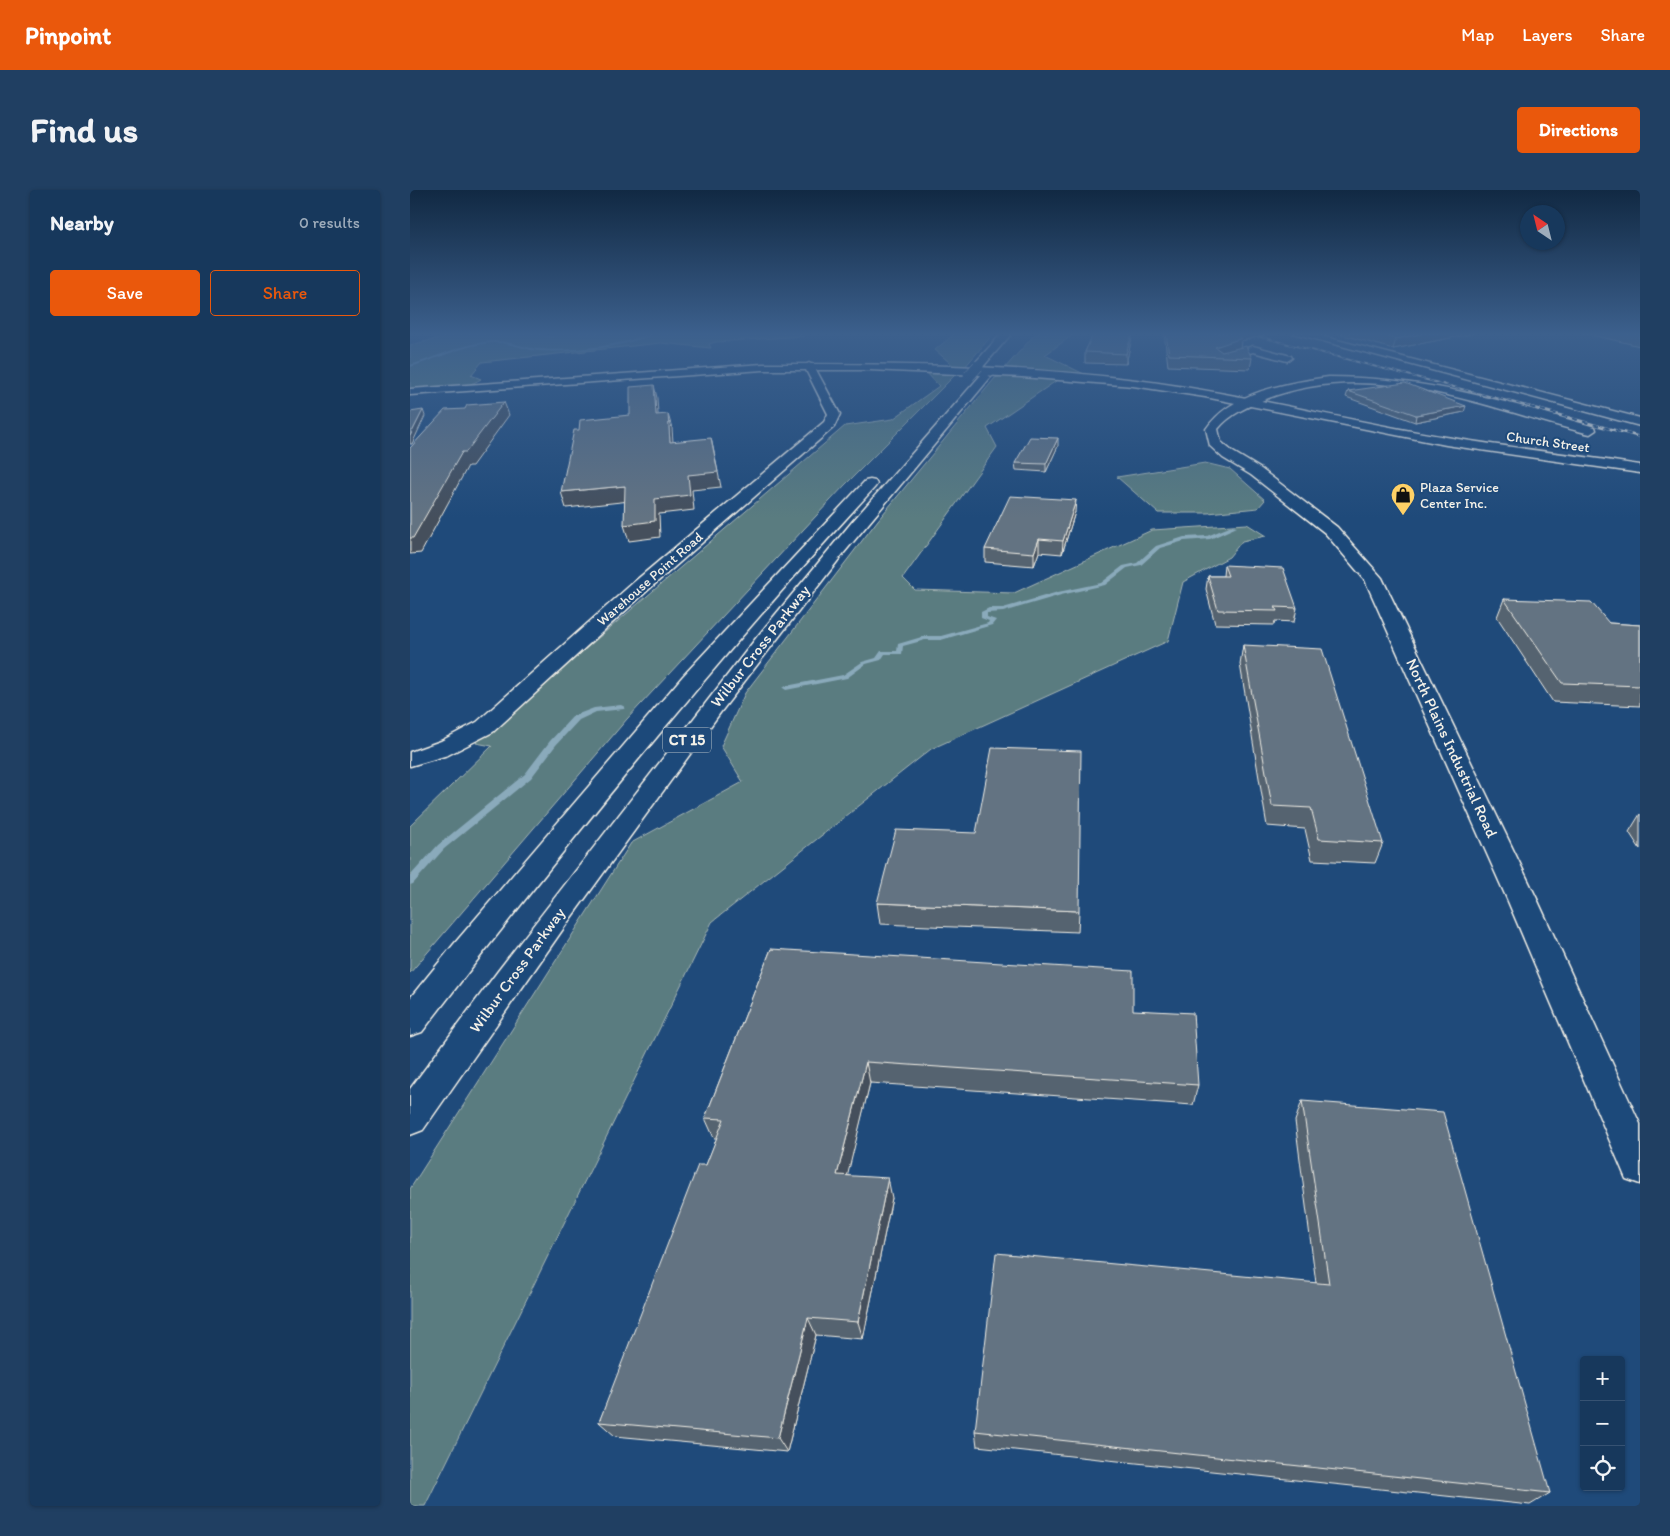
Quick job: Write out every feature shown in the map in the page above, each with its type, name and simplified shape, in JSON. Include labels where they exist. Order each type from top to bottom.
[{"type":"main road","name":"Warehouse Point Road","points":[[410,759],[426,756],[461,742],[486,726],[641,586],[829,424],[834,414],[824,394]]},
{"type":"main road","name":"Wilbur Cross Parkway","points":[[410,1022],[566,826],[656,719],[786,574],[960,394]]},
{"type":"main road","name":"Wilbur Cross Parkway","points":[[410,1118],[598,858],[698,725],[851,532],[964,394]]},
{"type":"main road","name":"Church Street","points":[[1207,394],[1249,401],[1446,441],[1640,469]]},
{"type":"main road","points":[[1249,401],[1263,394]]},
{"type":"main road","points":[[1458,394],[1590,430]]},
{"type":"main road","points":[[1532,394],[1640,422]]},
{"type":"main road","name":"North Plains Industrial Road","points":[[1249,401],[1216,422],[1212,429],[1215,444],[1228,456],[1256,472],[1331,530],[1373,578],[1518,891],[1640,1166]]},
{"type":"green space","points":[[927,394],[936,394],[844,486],[627,719],[410,973],[410,826],[492,746],[476,743],[845,426],[893,419]]},
{"type":"green space","points":[[981,394],[1036,394],[987,428],[997,447],[903,578],[915,590],[1014,593],[1152,530],[1247,524],[1266,536],[1242,541],[1229,557],[1183,582],[1168,641],[931,749],[712,922],[425,1506],[410,1506],[410,1189],[631,843],[743,782],[721,746],[745,693],[878,520]]},
{"type":"green space","points":[[1205,463],[1230,469],[1265,500],[1258,508],[1208,513],[1158,513],[1117,477]]},
{"type":"building","points":[[630,394],[655,394],[656,415],[668,414],[670,442],[711,438],[718,472],[688,475],[690,495],[655,499],[655,521],[624,525],[625,486],[561,492],[574,430],[579,430],[580,420],[630,415]]},
{"type":"building","points":[[1358,394],[1435,394],[1466,406],[1416,415]]},
{"type":"building","points":[[504,402],[466,452],[462,452],[413,538],[410,538],[410,448],[445,410],[465,409],[467,405]]},
{"type":"building","points":[[423,410],[410,436],[410,412]]},
{"type":"building","points":[[1030,437],[1058,438],[1046,464],[1015,463]]},
{"type":"building","points":[[1010,496],[1076,500],[1063,541],[1039,539],[1034,553],[985,549]]},
{"type":"building","points":[[1224,565],[1283,568],[1297,608],[1275,607],[1277,611],[1218,610],[1208,576],[1228,576]]},
{"type":"building","points":[[1504,599],[1591,602],[1609,623],[1640,625],[1640,686],[1562,683]]},
{"type":"building","points":[[1243,645],[1322,649],[1383,843],[1319,839],[1311,808],[1272,806]]},
{"type":"building","points":[[992,748],[1081,751],[1079,911],[877,903],[896,830],[976,833]]},
{"type":"building","points":[[771,949],[1133,971],[1133,1010],[1193,1013],[1198,1085],[866,1062],[837,1175],[888,1178],[858,1322],[808,1318],[778,1438],[599,1422],[698,1165],[706,1165],[724,1119],[705,1118]]},
{"type":"building","points":[[1302,1101],[1443,1112],[1550,1493],[975,1431],[996,1253],[1329,1284]]},
{"type":"waterway","points":[[786,688],[845,677],[864,663],[879,659],[883,652],[900,653],[900,645],[925,638],[941,638],[990,624],[993,620],[984,618],[984,612],[989,610],[1003,610],[1060,593],[1103,584],[1125,567],[1139,564],[1158,547],[1184,539],[1208,538],[1234,527]]},
{"type":"waterway","points":[[410,882],[441,847],[528,776],[553,743],[576,718],[594,710],[621,707]]},
{"type":"railway","points":[[1483,394],[1535,408]]},
{"type":"railway","points":[[1530,407],[1640,437]]},
{"type":"place","name":"Plaza Service Center Inc.","points":[[1403,516]]}]
